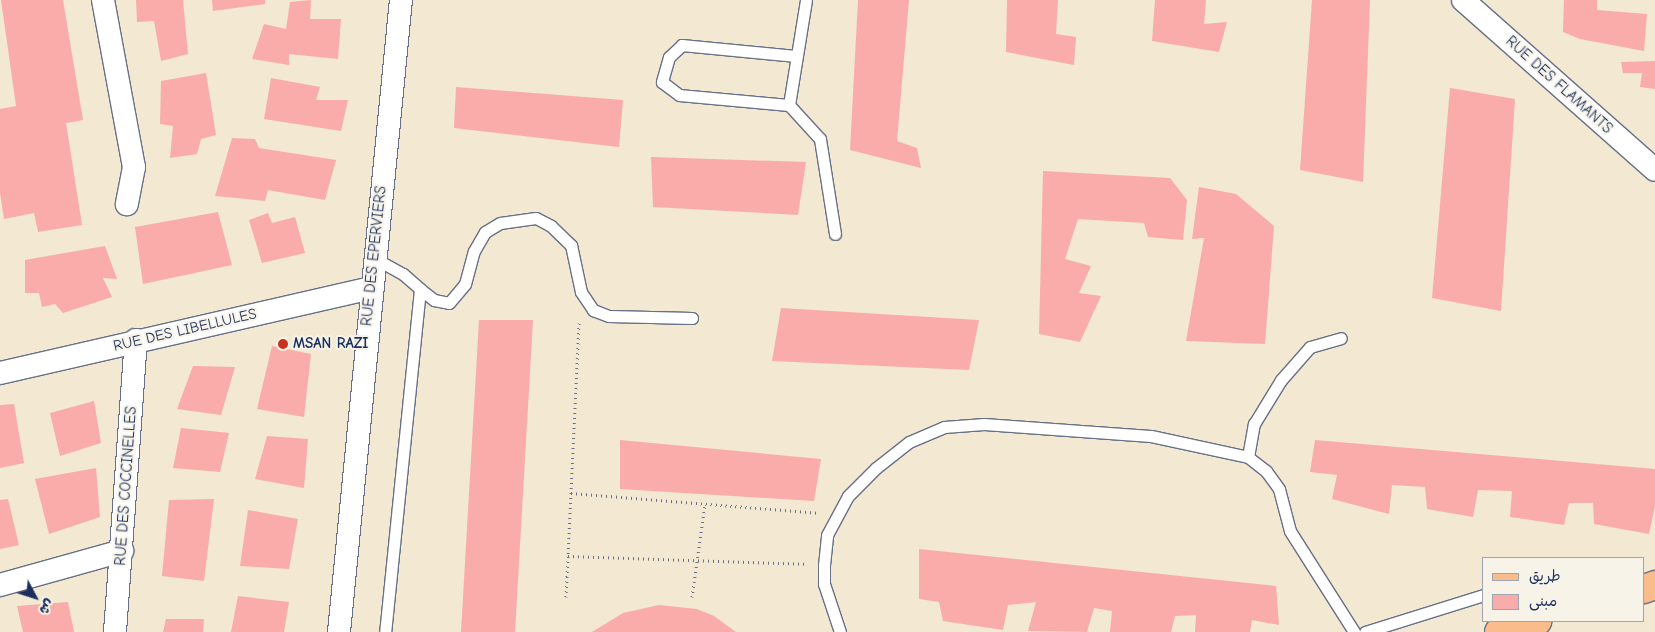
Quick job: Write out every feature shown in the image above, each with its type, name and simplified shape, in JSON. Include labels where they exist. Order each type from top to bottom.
[{"type":"main road","points":[[1499,632],[1534,622]]},
{"type":"street","points":[[103,0],[134,167],[127,204]]},
{"type":"street","name":"RUE DES EPERVIERS","points":[[339,632],[370,288],[401,0]]},
{"type":"street","name":"RUE DES FLAMANTS","points":[[1463,0],[1655,170]]},
{"type":"street","name":"RUE DES LIBELLULES","points":[[0,373],[136,340],[370,288]]},
{"type":"street","name":"RUE DES COCCINELLES","points":[[115,632],[136,340]]},
{"type":"street","points":[[0,586],[122,551]]},
{"type":"lane","points":[[789,105],[806,0]]},
{"type":"lane","points":[[796,56],[682,45],[669,57],[662,82],[679,95],[789,105],[820,139],[836,234]]},
{"type":"lane","points":[[374,258],[403,274],[434,300],[449,303],[465,284],[474,251],[484,232],[500,223],[536,218],[550,226],[571,245],[581,292],[593,310],[608,316],[692,318]]},
{"type":"lane","points":[[385,632],[420,290]]},
{"type":"lane","points":[[1248,457],[1254,424],[1281,380],[1310,347],[1341,338]]},
{"type":"lane","points":[[840,632],[824,584],[824,564],[826,535],[848,496],[876,468],[908,442],[944,427],[984,424],[1151,436],[1248,457],[1266,471],[1279,489],[1290,532],[1354,632]]},
{"type":"lane","points":[[1365,632],[1482,596]]},
{"type":"path","points":[[566,596],[581,292]]},
{"type":"path","points":[[571,493],[838,515]]},
{"type":"path","points":[[692,597],[705,504]]},
{"type":"path","points":[[568,556],[824,564]]},
{"type":"building","points":[[1,0],[63,0],[83,120],[66,123],[82,225],[38,232],[34,213],[4,219],[0,193],[0,109],[16,106]]},
{"type":"building","points":[[136,0],[183,0],[188,54],[161,61],[154,21],[137,22]]},
{"type":"building","points":[[212,0],[265,0],[265,4],[213,11]]},
{"type":"building","points":[[311,0],[310,19],[341,19],[338,59],[289,54],[289,65],[252,59],[264,24],[286,29],[290,2]]},
{"type":"building","points":[[858,0],[909,0],[897,141],[917,148],[921,168],[850,150]]},
{"type":"building","points":[[1007,0],[1058,0],[1056,34],[1076,37],[1074,65],[1006,52]]},
{"type":"building","points":[[1155,0],[1206,0],[1204,24],[1227,22],[1219,52],[1152,41]]},
{"type":"building","points":[[1312,0],[1370,0],[1363,182],[1300,170]]},
{"type":"building","points":[[1564,0],[1597,0],[1597,10],[1647,14],[1644,51],[1580,39],[1563,32]]},
{"type":"building","points":[[1655,61],[1655,89],[1640,87],[1642,73],[1623,73],[1621,62]]},
{"type":"building","points":[[206,73],[216,135],[201,139],[197,154],[170,158],[173,126],[160,124],[161,81]]},
{"type":"building","points":[[271,78],[320,87],[316,100],[348,100],[341,131],[264,119]]},
{"type":"building","points":[[456,87],[623,100],[619,147],[454,128]]},
{"type":"building","points":[[1450,88],[1515,99],[1501,311],[1432,298]]},
{"type":"building","points":[[232,138],[255,139],[259,148],[336,160],[325,200],[268,190],[265,201],[215,196]]},
{"type":"building","points":[[651,157],[806,162],[798,215],[653,207]]},
{"type":"building","points":[[1043,171],[1170,178],[1187,200],[1183,240],[1148,237],[1144,223],[1078,219],[1065,259],[1091,266],[1079,293],[1101,296],[1080,342],[1039,334]]},
{"type":"building","points":[[1199,187],[1236,194],[1274,226],[1265,344],[1186,341],[1204,238],[1192,239]]},
{"type":"building","points":[[218,212],[232,265],[143,284],[135,227]]},
{"type":"building","points":[[268,213],[272,223],[295,217],[305,253],[262,263],[249,220]]},
{"type":"building","points":[[105,246],[117,279],[103,278],[112,297],[63,313],[55,304],[42,307],[39,293],[25,293],[25,260]]},
{"type":"building","points":[[781,308],[979,320],[969,370],[772,361]]},
{"type":"building","points":[[479,320],[533,320],[515,632],[461,632]]},
{"type":"building","points":[[272,346],[311,354],[304,417],[257,409]]},
{"type":"building","points":[[193,366],[235,367],[221,415],[177,409]]},
{"type":"building","points":[[94,401],[101,443],[60,456],[50,413]]},
{"type":"building","points":[[14,404],[24,463],[0,468],[0,405]]},
{"type":"building","points":[[181,428],[229,433],[220,472],[173,468]]},
{"type":"building","points":[[267,436],[308,439],[304,488],[255,479]]},
{"type":"building","points":[[620,440],[821,459],[814,501],[620,489]]},
{"type":"building","points":[[1315,440],[1655,469],[1655,506],[1649,534],[1594,524],[1593,503],[1569,503],[1564,525],[1510,517],[1512,491],[1478,490],[1473,517],[1427,509],[1425,487],[1392,485],[1389,514],[1332,499],[1337,475],[1310,472]]},
{"type":"building","points":[[96,468],[100,517],[49,534],[35,479]]},
{"type":"building","points":[[8,499],[19,545],[0,549],[0,500]]},
{"type":"building","points":[[214,499],[204,581],[162,576],[169,500]]},
{"type":"building","points":[[248,510],[298,519],[289,569],[240,566]]},
{"type":"building","points":[[919,549],[1276,586],[1279,625],[1252,620],[1250,632],[1195,632],[1196,615],[1175,616],[1171,632],[1110,632],[1112,611],[1094,608],[1087,632],[1028,631],[1036,602],[1008,605],[1003,630],[943,621],[939,602],[919,599]]},
{"type":"building","points":[[238,596],[289,602],[284,632],[231,632]]},
{"type":"building","points":[[68,602],[74,632],[23,632],[17,606]]},
{"type":"building","points":[[659,605],[697,609],[714,616],[736,632],[592,632],[623,613]]},
{"type":"building","points":[[166,619],[204,619],[203,632],[163,632]]},
{"type":"place","name":"MSAN RAZI","points":[[283,344]]}]
